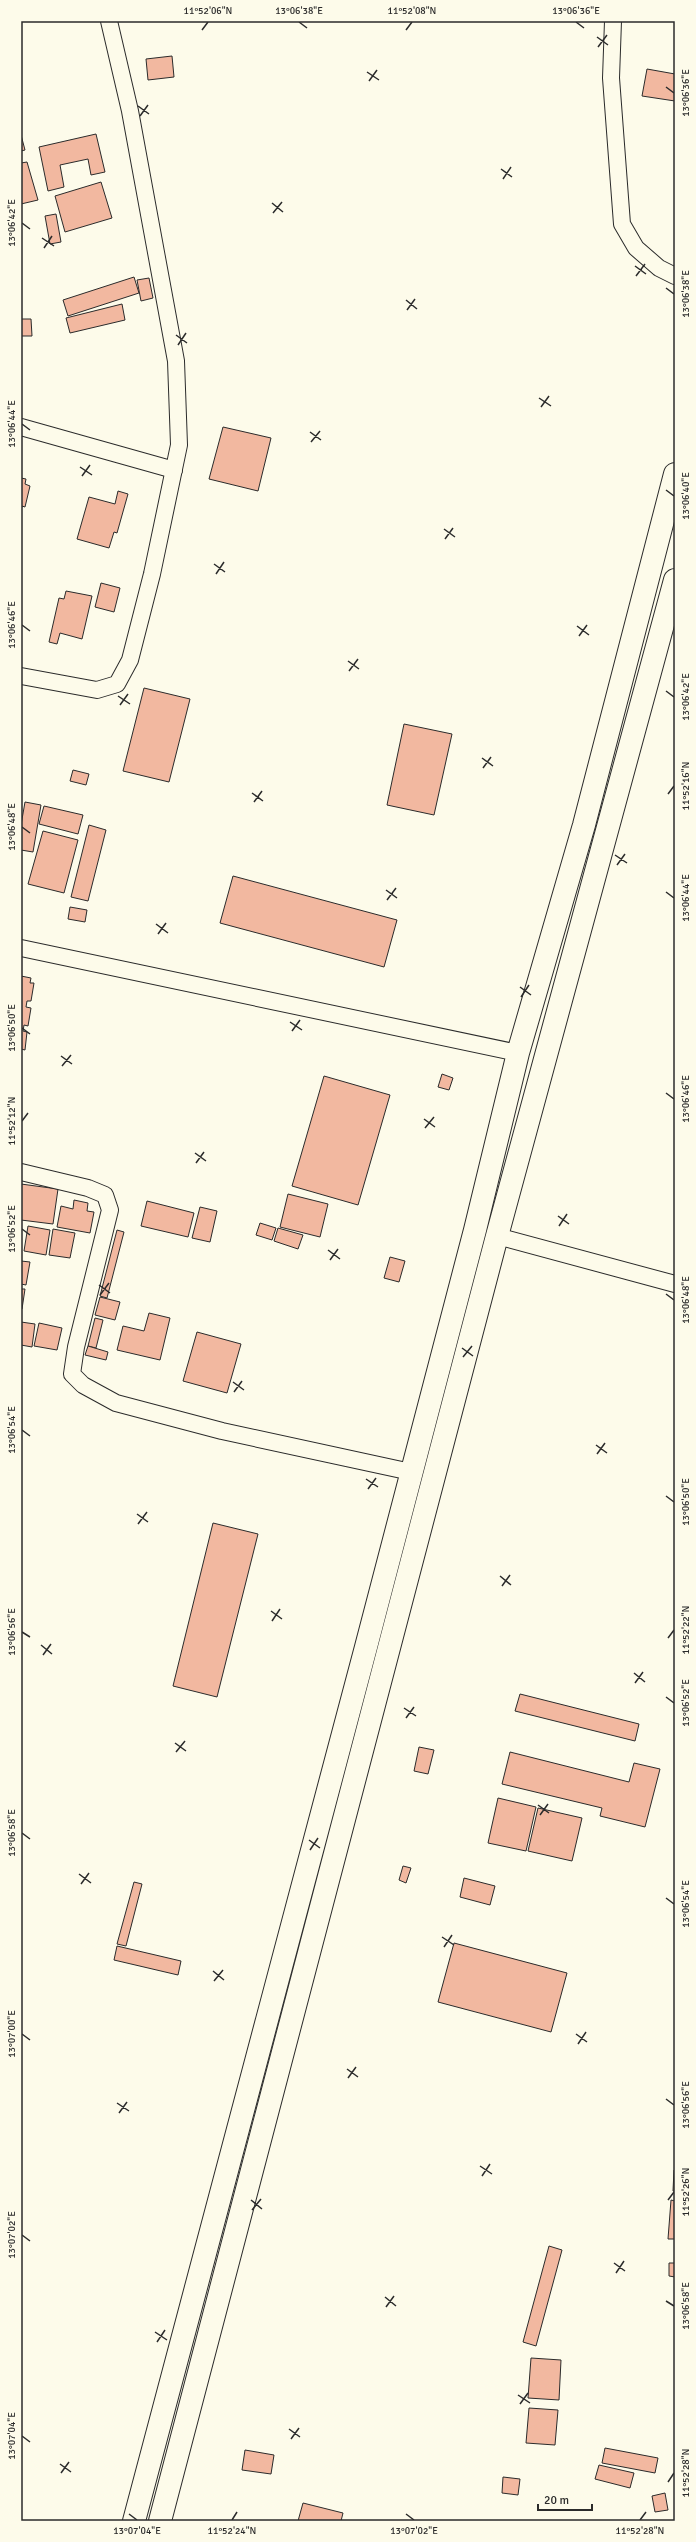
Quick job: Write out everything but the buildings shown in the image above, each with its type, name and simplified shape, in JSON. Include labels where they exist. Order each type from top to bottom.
[{"type":"street","points":[[21,676],[96,690],[117,684],[132,653],[152,574],[179,445],[176,361],[130,111],[109,21]]},
{"type":"street","points":[[613,21],[611,78],[622,224],[636,248],[659,268],[675,276]]},
{"type":"street","points":[[21,427],[174,470]]},
{"type":"street","points":[[134,2521],[475,1230],[518,1053],[584,825],[675,474]]},
{"type":"street","points":[[160,2521],[497,1236],[675,580]]},
{"type":"street","points":[[21,948],[518,1053]]},
{"type":"street","points":[[21,1172],[88,1188],[105,1195],[110,1210],[76,1347],[72,1374],[83,1385],[116,1403],[207,1427],[411,1472]]},
{"type":"street","points":[[497,1236],[675,1284]]}]
